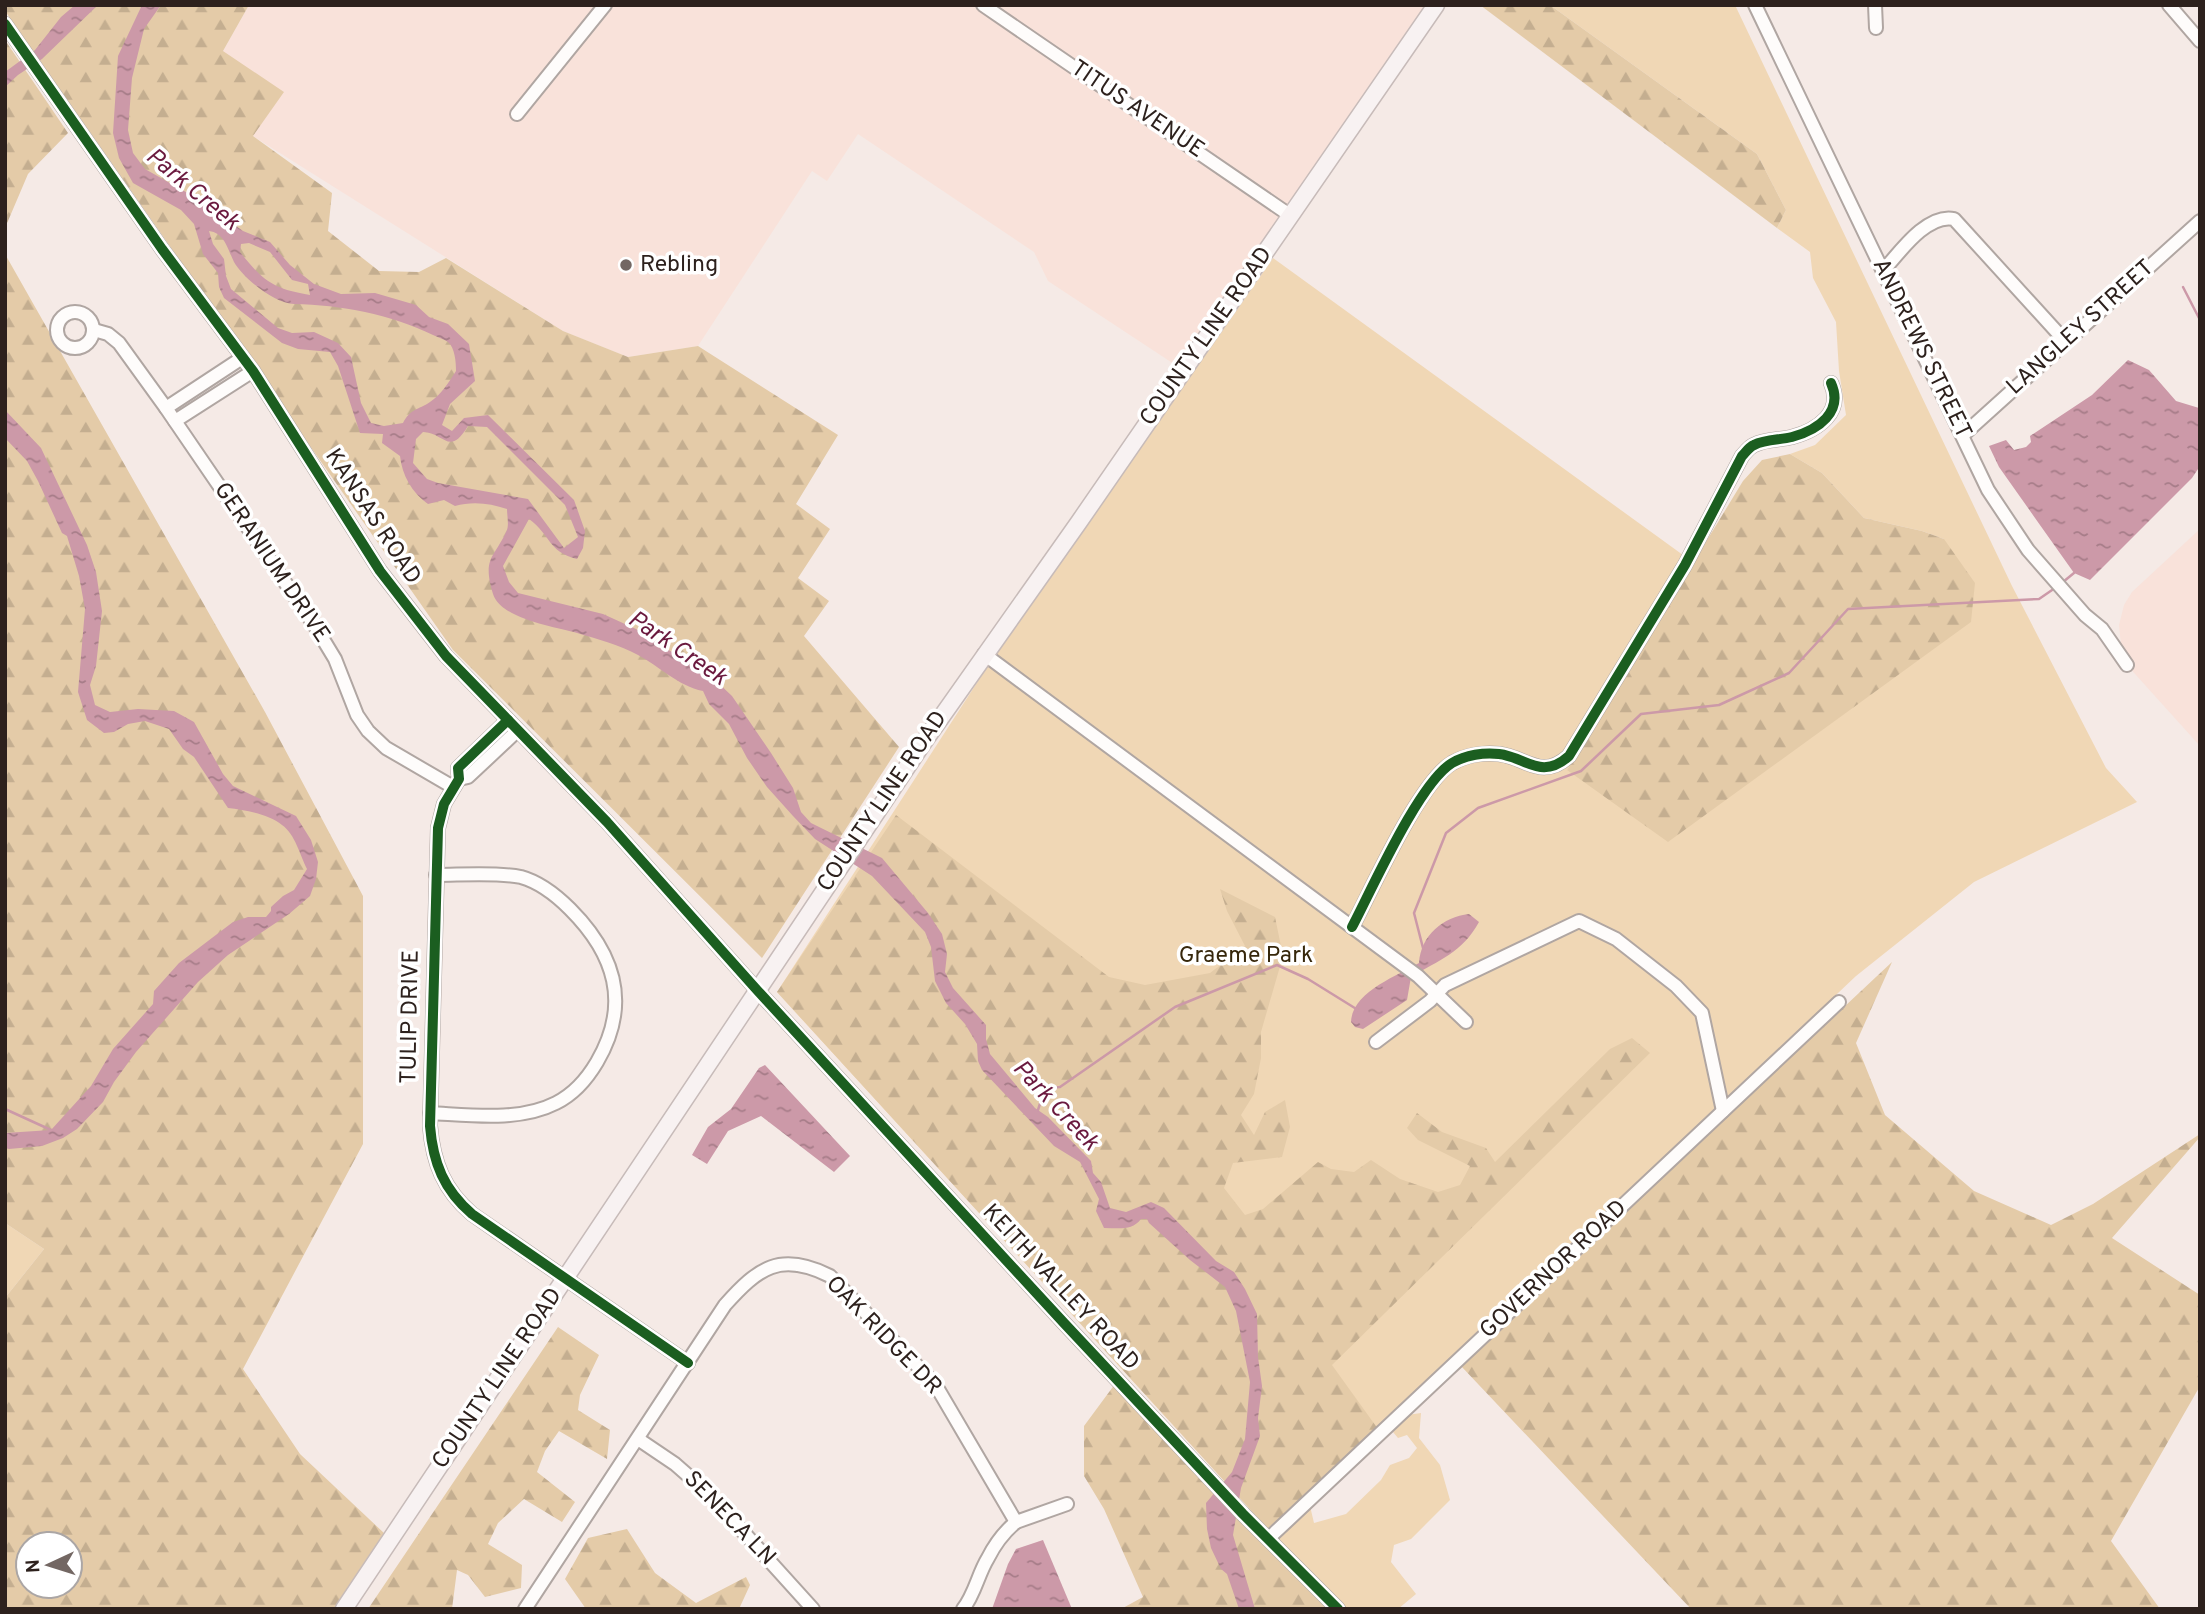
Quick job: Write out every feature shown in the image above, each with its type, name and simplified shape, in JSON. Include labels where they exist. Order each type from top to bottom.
[{"type":"main road","name":"COUNTY LINE ROAD","points":[[344,1609],[841,864],[1436,5]]},
{"type":"street","points":[[517,114],[605,5]]},
{"type":"street","name":"TITUS AVENUE","points":[[983,5],[1291,216]]},
{"type":"street","name":"ANDREWS STREET","points":[[1755,5],[1988,490],[2035,559],[2085,615],[2102,629],[2127,665]]},
{"type":"street","points":[[1875,5],[1876,29]]},
{"type":"street","points":[[2169,5],[2200,41]]},
{"type":"street","name":"KANSAS ROAD","points":[[5,24],[162,249],[253,371],[380,571],[446,656],[607,822],[757,990]]},
{"type":"street","points":[[1884,271],[1908,242],[1934,220],[1954,219],[2066,342]]},
{"type":"street","name":"LANGLEY STREET","points":[[1963,435],[2200,222]]},
{"type":"street","name":"GERANIUM DRIVE","points":[[94,330],[108,334],[119,343],[175,421],[321,635],[335,659],[357,715],[368,731],[386,748],[456,783]]},
{"type":"street","points":[[166,408],[242,358]]},
{"type":"street","points":[[175,421],[253,371]]},
{"type":"street","points":[[1352,927],[1417,805],[1435,779],[1451,764],[1469,756],[1501,754],[1537,768],[1549,767],[1569,756],[1685,565],[1742,456],[1752,445],[1805,433],[1822,423],[1835,404],[1835,392],[1831,383]]},
{"type":"street","points":[[984,654],[1418,976],[1466,1022]]},
{"type":"street","name":"TULIP DRIVE","points":[[508,720],[458,768],[456,783],[444,804],[438,828],[430,1113],[433,1156],[455,1198],[480,1221],[688,1363]]},
{"type":"street","points":[[456,783],[468,777],[517,731]]},
{"type":"street","points":[[430,1113],[519,1113],[554,1104],[576,1089],[593,1069],[608,1040],[616,1007],[615,984],[602,947],[580,919],[555,896],[521,877],[436,875]]},
{"type":"street","points":[[1376,1042],[1423,1007],[1445,985],[1579,921],[1616,939],[1676,986],[1702,1013],[1723,1111]]},
{"type":"street","name":"KEITH VALLEY ROAD","points":[[757,990],[1212,1481],[1338,1609]]},
{"type":"street","name":"GOVERNOR ROAD","points":[[1269,1538],[1839,1002]]},
{"type":"street","name":"OAK RIDGE DR","points":[[525,1609],[725,1306],[757,1274],[773,1265],[814,1268],[830,1276],[935,1384],[1016,1522]]},
{"type":"street","name":"SENECA LN","points":[[638,1439],[676,1464],[708,1493],[813,1609]]},
{"type":"street","points":[[963,1609],[987,1558],[1004,1532],[1016,1522],[1067,1504]]},
{"type":"shaded area","points":[[249,5],[1425,5],[1180,368],[1048,281],[1034,252],[858,134],[827,181],[812,171],[698,346],[628,357],[563,331],[253,136],[223,51]]},
{"type":"shaded area","points":[[2200,529],[2200,746],[2127,665],[2119,625],[2124,605],[2132,592]]},
{"type":"green space","points":[[5,5],[249,5],[223,51],[284,92],[253,136],[332,193],[328,231],[379,271],[419,272],[446,258],[563,331],[628,357],[698,346],[838,435],[796,504],[830,529],[798,578],[829,601],[804,636],[899,747],[762,958],[453,650],[5,11]]},
{"type":"green space","points":[[1480,5],[1550,5],[1757,154],[1786,210],[1777,228]]},
{"type":"green space","name":"Graeme Park","points":[[1550,5],[1735,5],[2012,586],[2106,768],[2137,802],[1974,882],[1856,976],[1270,1531],[777,992],[991,661],[1273,258],[1694,563],[1567,770],[1944,539],[1922,531],[1864,518],[1822,473],[1790,454],[1815,445],[1846,415],[1839,371],[1836,322],[1813,278],[1810,252],[1777,228],[1786,210],[1757,154]]},
{"type":"green space","points":[[5,40],[68,133],[28,174],[5,228]]},
{"type":"green space","points":[[5,254],[265,712],[363,896],[363,1144],[243,1369],[300,1454],[385,1534],[334,1609],[5,1609],[5,1298],[44,1249],[5,1223]]},
{"type":"green space","points":[[1790,454],[1822,473],[1864,518],[1922,531],[1944,539],[1975,583],[1971,622],[1668,842],[1567,770],[1743,481],[1762,460]]},
{"type":"green space","points":[[896,815],[1109,977],[1145,985],[1210,973],[1245,946],[1227,911],[1220,889],[1275,917],[1283,956],[1261,1032],[1261,1058],[1254,1094],[1241,1115],[1254,1135],[1265,1112],[1285,1100],[1290,1127],[1282,1157],[1233,1163],[1224,1188],[1245,1215],[1263,1209],[1318,1162],[1331,1169],[1354,1172],[1371,1160],[1400,1179],[1438,1192],[1460,1185],[1470,1166],[1418,1140],[1407,1128],[1417,1113],[1442,1132],[1486,1148],[1495,1162],[1610,1049],[1632,1038],[1650,1053],[1332,1365],[1378,1429],[1270,1531],[777,992]]},
{"type":"green space","points":[[1892,962],[1856,1043],[1885,1115],[1974,1191],[2051,1225],[2093,1204],[2200,1134],[2112,1238],[2200,1295],[2200,1386],[2111,1541],[2160,1609],[1691,1609],[1461,1366]]},
{"type":"green space","points":[[5,1223],[44,1249],[5,1298]]},
{"type":"green space","points":[[558,1327],[599,1355],[580,1395],[578,1410],[610,1430],[607,1459],[559,1431],[545,1451],[537,1472],[575,1502],[562,1522],[524,1499],[498,1523],[488,1544],[522,1565],[521,1588],[485,1597],[468,1575],[457,1570],[452,1609],[368,1609]]},
{"type":"green space","points":[[1115,1384],[1337,1609],[1121,1609],[1143,1597],[1104,1509],[1084,1476],[1084,1426]]},
{"type":"green space","points":[[1421,1413],[1419,1438],[1440,1465],[1450,1500],[1411,1539],[1394,1545],[1391,1562],[1416,1594],[1398,1609],[1345,1609],[1275,1538],[1310,1506],[1314,1523],[1346,1514],[1381,1480],[1390,1465],[1409,1458],[1417,1448],[1407,1435],[1398,1438],[1393,1432],[1407,1415]]},
{"type":"green space","points":[[627,1529],[655,1573],[696,1603],[746,1577],[750,1585],[739,1609],[586,1609],[565,1579],[588,1538]]},
{"type":"water","points":[[75,5],[98,5],[42,59],[5,87],[5,72],[35,50],[61,17]]},
{"type":"water","points":[[142,5],[161,5],[144,29],[132,78],[128,130],[133,153],[145,169],[200,200],[243,231],[270,242],[290,265],[314,284],[341,294],[375,293],[416,305],[429,317],[448,324],[469,344],[475,381],[450,404],[442,425],[452,431],[464,418],[488,415],[574,500],[585,531],[583,548],[577,559],[554,547],[529,519],[503,566],[509,582],[518,593],[603,614],[636,629],[714,679],[732,696],[793,788],[801,812],[811,823],[882,858],[928,913],[942,934],[947,954],[945,972],[953,988],[986,1025],[990,1054],[1035,1108],[1048,1117],[1091,1161],[1093,1173],[1101,1182],[1110,1208],[1126,1212],[1151,1202],[1164,1208],[1216,1261],[1234,1272],[1257,1314],[1262,1386],[1258,1418],[1260,1436],[1241,1488],[1233,1535],[1255,1609],[1239,1609],[1227,1574],[1221,1569],[1211,1548],[1207,1529],[1206,1503],[1232,1472],[1245,1439],[1250,1382],[1236,1311],[1225,1287],[1190,1260],[1147,1219],[1141,1219],[1129,1227],[1104,1228],[1096,1211],[1099,1199],[1080,1162],[1054,1146],[982,1070],[978,1061],[977,1044],[965,1024],[946,1003],[935,981],[931,947],[925,932],[872,876],[815,839],[793,816],[767,787],[747,758],[729,724],[709,704],[703,691],[685,685],[624,648],[530,621],[506,610],[498,603],[490,582],[489,565],[507,530],[507,509],[481,503],[455,506],[444,500],[428,504],[417,495],[409,483],[400,456],[382,443],[383,434],[360,433],[338,366],[330,352],[298,349],[282,343],[224,298],[219,287],[218,273],[203,254],[194,224],[181,210],[133,183],[119,158],[113,133],[118,56]],"holes":[[[209,231],[219,235],[244,275],[278,300],[383,316],[445,340],[454,351],[456,371],[438,396],[411,412],[403,423],[384,426],[371,423],[361,403],[351,357],[338,343],[314,332],[292,333],[278,328],[231,289],[224,259],[213,244]],[[249,243],[270,252],[292,280],[308,284],[310,295],[287,290],[262,277],[240,252],[241,244]],[[468,426],[487,427],[565,505],[578,537],[564,548],[528,499],[438,483],[427,479],[413,463],[416,439],[423,432],[451,442],[462,435]]]},
{"type":"water","points":[[2128,360],[2149,370],[2176,401],[2199,408],[2200,466],[2192,478],[2090,580],[2074,573],[1999,467],[1989,446],[2006,440],[2014,450],[2026,447],[2031,442],[2030,436],[2092,395]]},
{"type":"water","points":[[5,410],[41,448],[87,545],[96,572],[102,611],[96,666],[90,685],[95,705],[110,712],[138,709],[174,711],[194,722],[223,774],[233,786],[296,816],[311,840],[318,862],[310,896],[289,914],[228,955],[198,982],[136,1052],[103,1102],[77,1129],[42,1146],[9,1149],[5,1148],[5,1133],[51,1130],[91,1086],[113,1049],[153,1004],[154,991],[179,963],[233,922],[248,917],[266,917],[271,907],[294,890],[307,869],[287,829],[263,815],[228,808],[194,757],[183,749],[169,729],[145,721],[104,733],[87,720],[78,692],[85,609],[79,576],[67,536],[62,533],[38,481],[27,461],[5,438]]},
{"type":"water","points":[[1469,914],[1479,922],[1472,933],[1449,955],[1411,977],[1407,1000],[1363,1029],[1355,1027],[1351,1022],[1353,1011],[1367,994],[1388,979],[1419,963],[1424,944],[1442,923]]},
{"type":"water","points":[[765,1065],[850,1156],[834,1172],[761,1116],[728,1131],[707,1164],[692,1155],[708,1127],[731,1109],[759,1068]]},
{"type":"water","points":[[1043,1540],[1072,1609],[992,1609],[1016,1549]]},
{"type":"waterway","points":[[2183,287],[2200,320]]},
{"type":"waterway","points":[[2063,582],[2074,573]]},
{"type":"waterway","points":[[1423,948],[1414,913],[1446,833],[1478,808],[1581,771],[1641,714],[1719,705],[1789,673],[1848,609],[2039,599],[2055,588]]},
{"type":"waterway","name":"Park Creek","points":[[1038,1110],[1045,1088],[1060,1087],[1175,1007],[1277,965],[1308,979],[1358,1010]]},
{"type":"waterway","points":[[5,1109],[51,1130]]},
{"type":"cycle path","points":[[5,24],[162,249],[253,371],[380,571],[446,656],[607,822],[757,990],[1064,1323],[1243,1514],[1338,1609]]},
{"type":"cycle path","points":[[1352,927],[1411,814],[1439,774],[1452,763],[1469,756],[1493,753],[1534,766],[1550,767],[1569,756],[1685,565],[1742,456],[1758,443],[1802,434],[1819,424],[1826,418],[1834,403],[1831,383]]},
{"type":"cycle path","points":[[508,720],[458,768],[459,779],[444,804],[438,828],[430,1126],[437,1164],[447,1185],[472,1214],[688,1363]]},
{"type":"place","name":"Rebling","points":[[626,265]]}]
